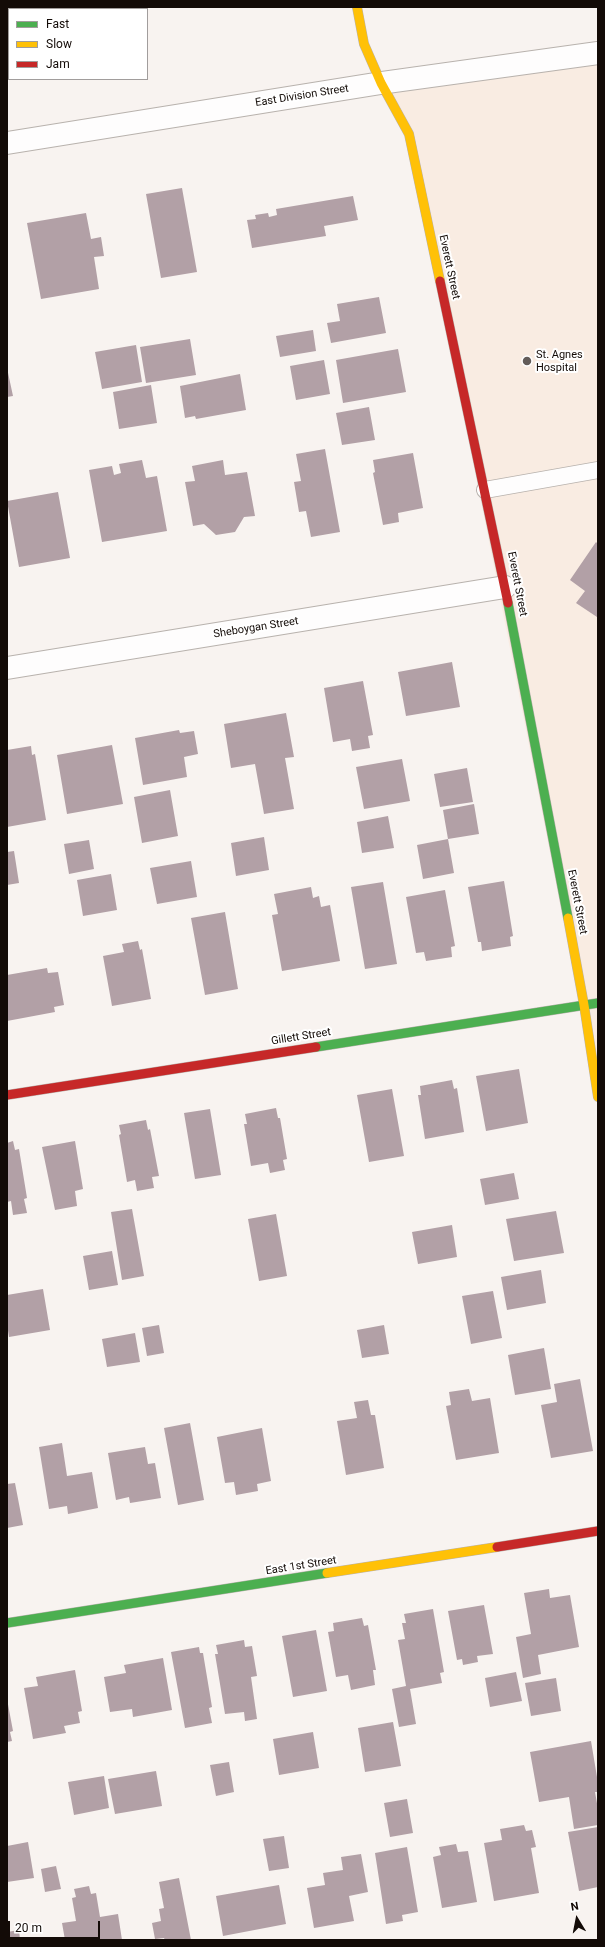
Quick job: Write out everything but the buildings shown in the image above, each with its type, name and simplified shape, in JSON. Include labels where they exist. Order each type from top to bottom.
[{"type":"street","name":"Everett Street","points":[[357,7],[364,44],[381,83],[408,134],[505,587],[584,1005],[598,1097]]},
{"type":"street","name":"East Division Street","points":[[7,143],[381,83],[598,53]]},
{"type":"street","name":"Sheboygan Street","points":[[7,668],[505,587]]},
{"type":"street","name":"Gillett Street","points":[[7,1095],[598,1003]]},
{"type":"street","name":"East 1st Street","points":[[7,1624],[598,1531]]},
{"type":"lane","points":[[485,490],[598,470]]},
{"type":"shaded area","name":"St. Agnes Hospital","points":[[598,53],[598,1097],[409,134],[381,83]]},
{"type":"traffic: fast","points":[[508,603],[568,918]]},
{"type":"traffic: fast","points":[[316,1047],[598,1003]]},
{"type":"traffic: fast","points":[[7,1623],[327,1573]]},
{"type":"traffic: slow","points":[[357,7],[364,44],[381,83],[409,134],[440,281]]},
{"type":"traffic: slow","points":[[568,918],[584,1005],[598,1097]]},
{"type":"traffic: slow","points":[[327,1573],[497,1547]]},
{"type":"traffic: jam","points":[[440,281],[508,603]]},
{"type":"traffic: jam","points":[[7,1095],[316,1047]]},
{"type":"traffic: jam","points":[[497,1547],[598,1531]]},
{"type":"place","name":"St. Agnes Hospital","points":[[527,361]]}]
